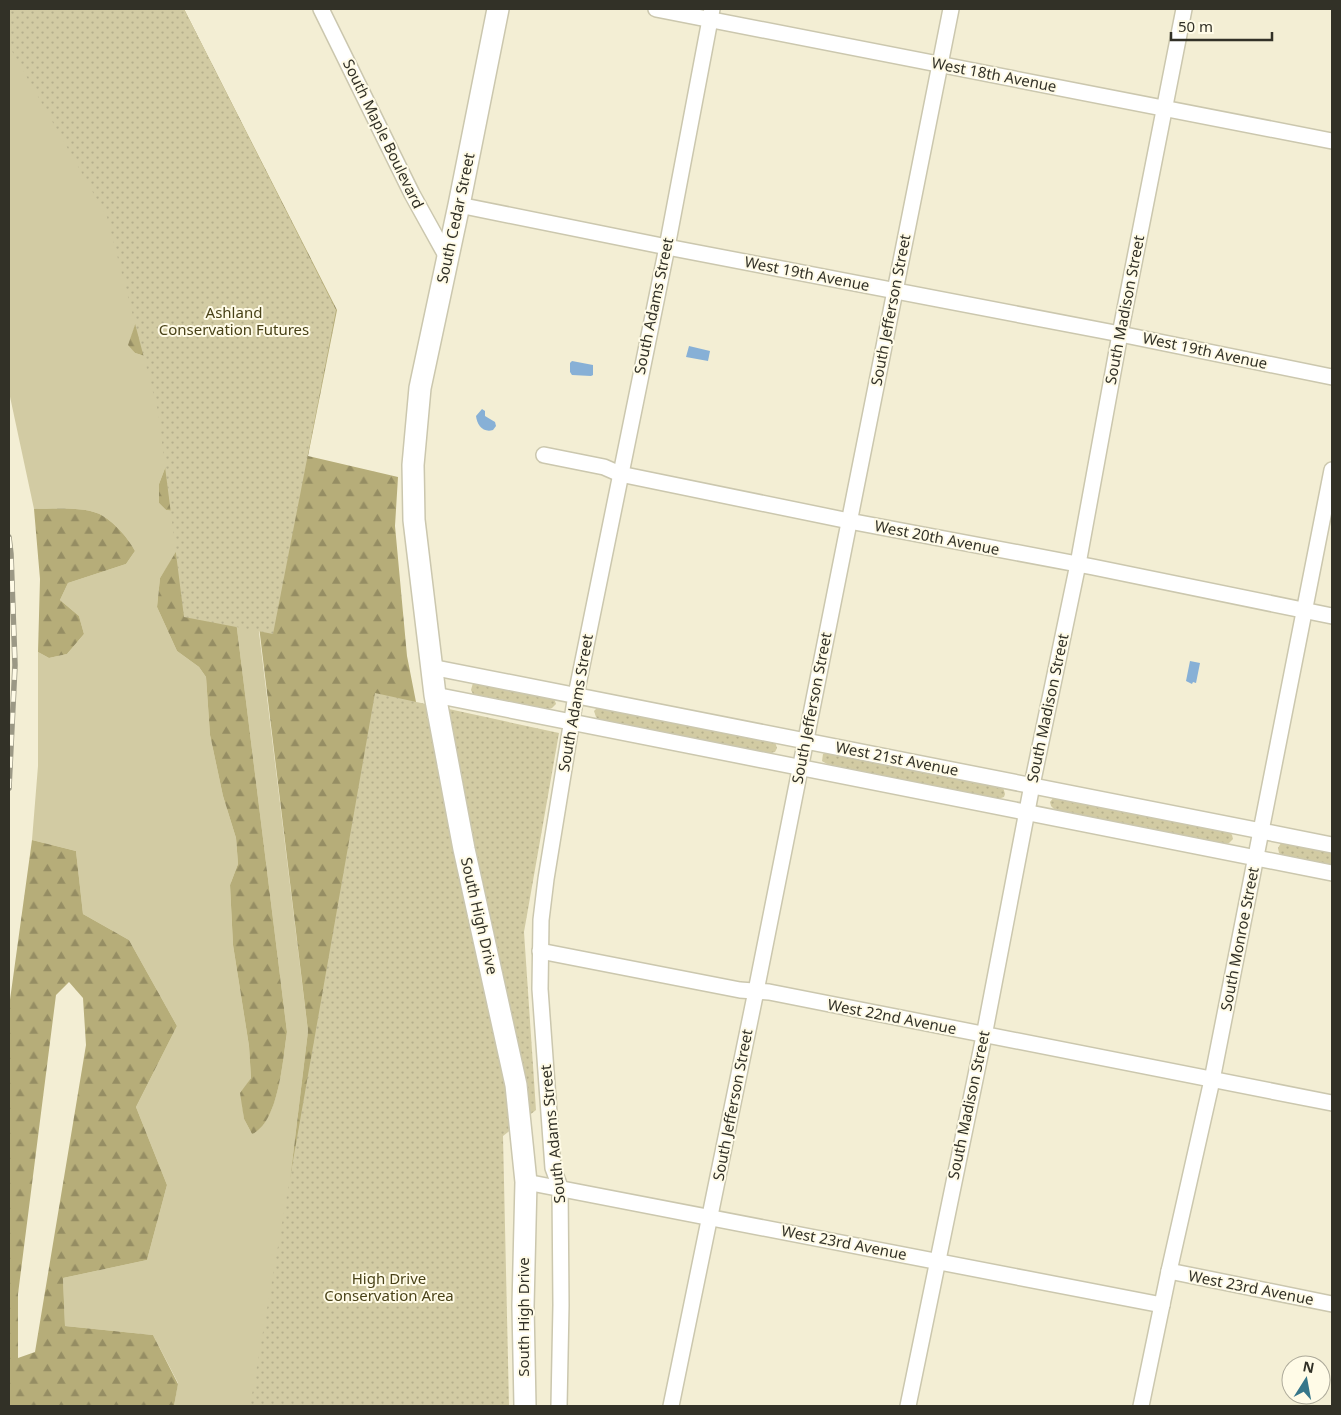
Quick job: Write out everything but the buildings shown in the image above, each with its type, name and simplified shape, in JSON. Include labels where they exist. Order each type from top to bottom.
[{"type":"main road","name":"South Cedar Street","points":[[415,427],[420,388],[498,9]]},
{"type":"main road","name":"South High Drive","points":[[415,427],[412,465],[414,520],[435,695],[464,849],[516,1085],[526,1182],[523,1306],[525,1406]]},
{"type":"street","name":"South Maple Boulevard","points":[[321,9],[412,194],[448,259]]},
{"type":"street","name":"West 18th Avenue","points":[[656,9],[711,14],[940,64],[1332,141]]},
{"type":"street","name":"South Jefferson Street","points":[[671,1406],[952,9]]},
{"type":"street","name":"South Madison Street","points":[[908,1406],[984,1036],[1026,813],[1078,564],[1120,334],[1184,9]]},
{"type":"street","name":"South Adams Street","points":[[558,1406],[560,1187],[552,1168],[540,989],[540,920],[576,695],[667,247],[711,14]]},
{"type":"street","name":"West 19th Avenue","points":[[459,205],[1332,377]]},
{"type":"street","name":"West 20th Avenue","points":[[544,455],[604,466],[620,474],[849,521],[1078,564],[1332,616]]},
{"type":"street","name":"South Monroe Street","points":[[1142,1406],[1169,1271],[1212,1080],[1332,470]]},
{"type":"street","name":"West 21st Avenue","points":[[432,667],[1332,846]]},
{"type":"street","name":"West 21st Avenue","points":[[435,695],[1332,873]]},
{"type":"street","name":"West 22nd Avenue","points":[[540,951],[736,989],[769,992],[984,1036],[1332,1103]]},
{"type":"street","name":"West 23rd Avenue","points":[[526,1182],[710,1216],[1162,1306]]},
{"type":"street","name":"West 23rd Avenue","points":[[1169,1271],[1332,1304]]},
{"type":"green space","name":"Ashland Conservation Futures","points":[[9,9],[184,9],[336,310],[273,634],[184,617],[158,411],[107,217],[9,46]]},
{"type":"green space","points":[[27,9],[66,9],[205,193],[308,1031],[272,1329],[259,1388],[253,1406],[174,1406],[178,1383],[153,1335],[65,1326],[63,1278],[147,1260],[167,1185],[136,1107],[177,1026],[129,940],[83,914],[76,851],[32,840],[38,766],[38,652],[49,658],[67,654],[84,634],[79,616],[60,600],[68,583],[126,564],[135,551],[117,527],[108,519],[96,513],[70,509],[34,509],[9,392],[9,19],[19,22],[29,17]],"holes":[[[54,53],[69,59],[181,202],[189,258],[177,268],[167,272],[142,264],[130,234],[127,215],[100,194],[70,139],[66,104],[50,77],[51,56]],[[170,301],[182,303],[192,310],[201,363],[188,381],[189,402],[213,435],[287,1032],[274,1103],[261,1127],[252,1134],[244,1119],[241,1093],[251,1078],[249,1046],[233,945],[230,885],[238,864],[236,838],[223,796],[210,735],[206,677],[199,667],[177,651],[157,607],[160,578],[195,524],[195,514],[166,510],[159,503],[159,484],[167,463],[167,441],[176,425],[158,385],[155,368],[148,357],[135,353],[129,345],[141,315],[151,307]]]},
{"type":"green space","points":[[66,9],[184,9],[337,310],[308,456],[398,477],[395,526],[407,656],[444,845],[272,1329],[308,1031],[246,519]]},
{"type":"green space","points":[[138,316],[213,435],[287,1032],[274,1104],[261,1128],[252,1134],[244,1119],[240,1093],[251,1078],[249,1046],[233,945],[230,885],[238,864],[236,838],[223,796],[210,735],[206,677],[199,667],[177,651],[157,607],[160,578],[185,537],[195,514],[166,510],[159,503],[159,484],[167,463],[167,441],[148,357],[135,353],[128,345]]},
{"type":"green space","points":[[34,509],[70,509],[96,513],[108,519],[117,527],[135,551],[126,564],[68,583],[60,600],[79,616],[84,634],[67,654],[49,658],[38,652],[40,579]]},
{"type":"green space","points":[[473,683],[554,698],[556,704],[549,709],[473,694],[471,690]]},
{"type":"green space","name":"High Drive Conservation Area","points":[[375,693],[559,733],[524,932],[536,1110],[503,1136],[509,1406],[250,1406]]},
{"type":"green space","points":[[598,707],[775,742],[777,748],[775,752],[770,753],[598,719],[594,711]]},
{"type":"green space","points":[[826,753],[1003,787],[1005,794],[1004,797],[998,799],[827,764],[822,761],[823,754]]},
{"type":"green space","points":[[1054,797],[1229,831],[1233,839],[1226,844],[1055,810],[1050,802]]},
{"type":"green space","points":[[32,840],[76,851],[83,914],[129,940],[177,1026],[136,1107],[167,1185],[147,1260],[63,1278],[65,1326],[153,1335],[178,1384],[174,1406],[9,1406],[9,1007]],"holes":[[[69,982],[83,998],[86,1045],[35,1352],[18,1358],[18,1294],[56,995]]]},
{"type":"green space","points":[[1285,842],[1332,852],[1332,866],[1282,855],[1279,853],[1278,848],[1281,843]]},
{"type":"water","points":[[689,346],[710,351],[708,361],[686,357]]},
{"type":"water","points":[[572,361],[593,365],[593,375],[572,375],[570,363]]},
{"type":"water","points":[[482,409],[485,411],[485,416],[495,422],[496,426],[493,430],[489,431],[481,428],[476,416]]},
{"type":"water","points":[[1190,661],[1200,663],[1196,683],[1193,682],[1192,684],[1186,681]]},
{"type":"railway","points":[[9,537],[15,665],[9,788]]}]
